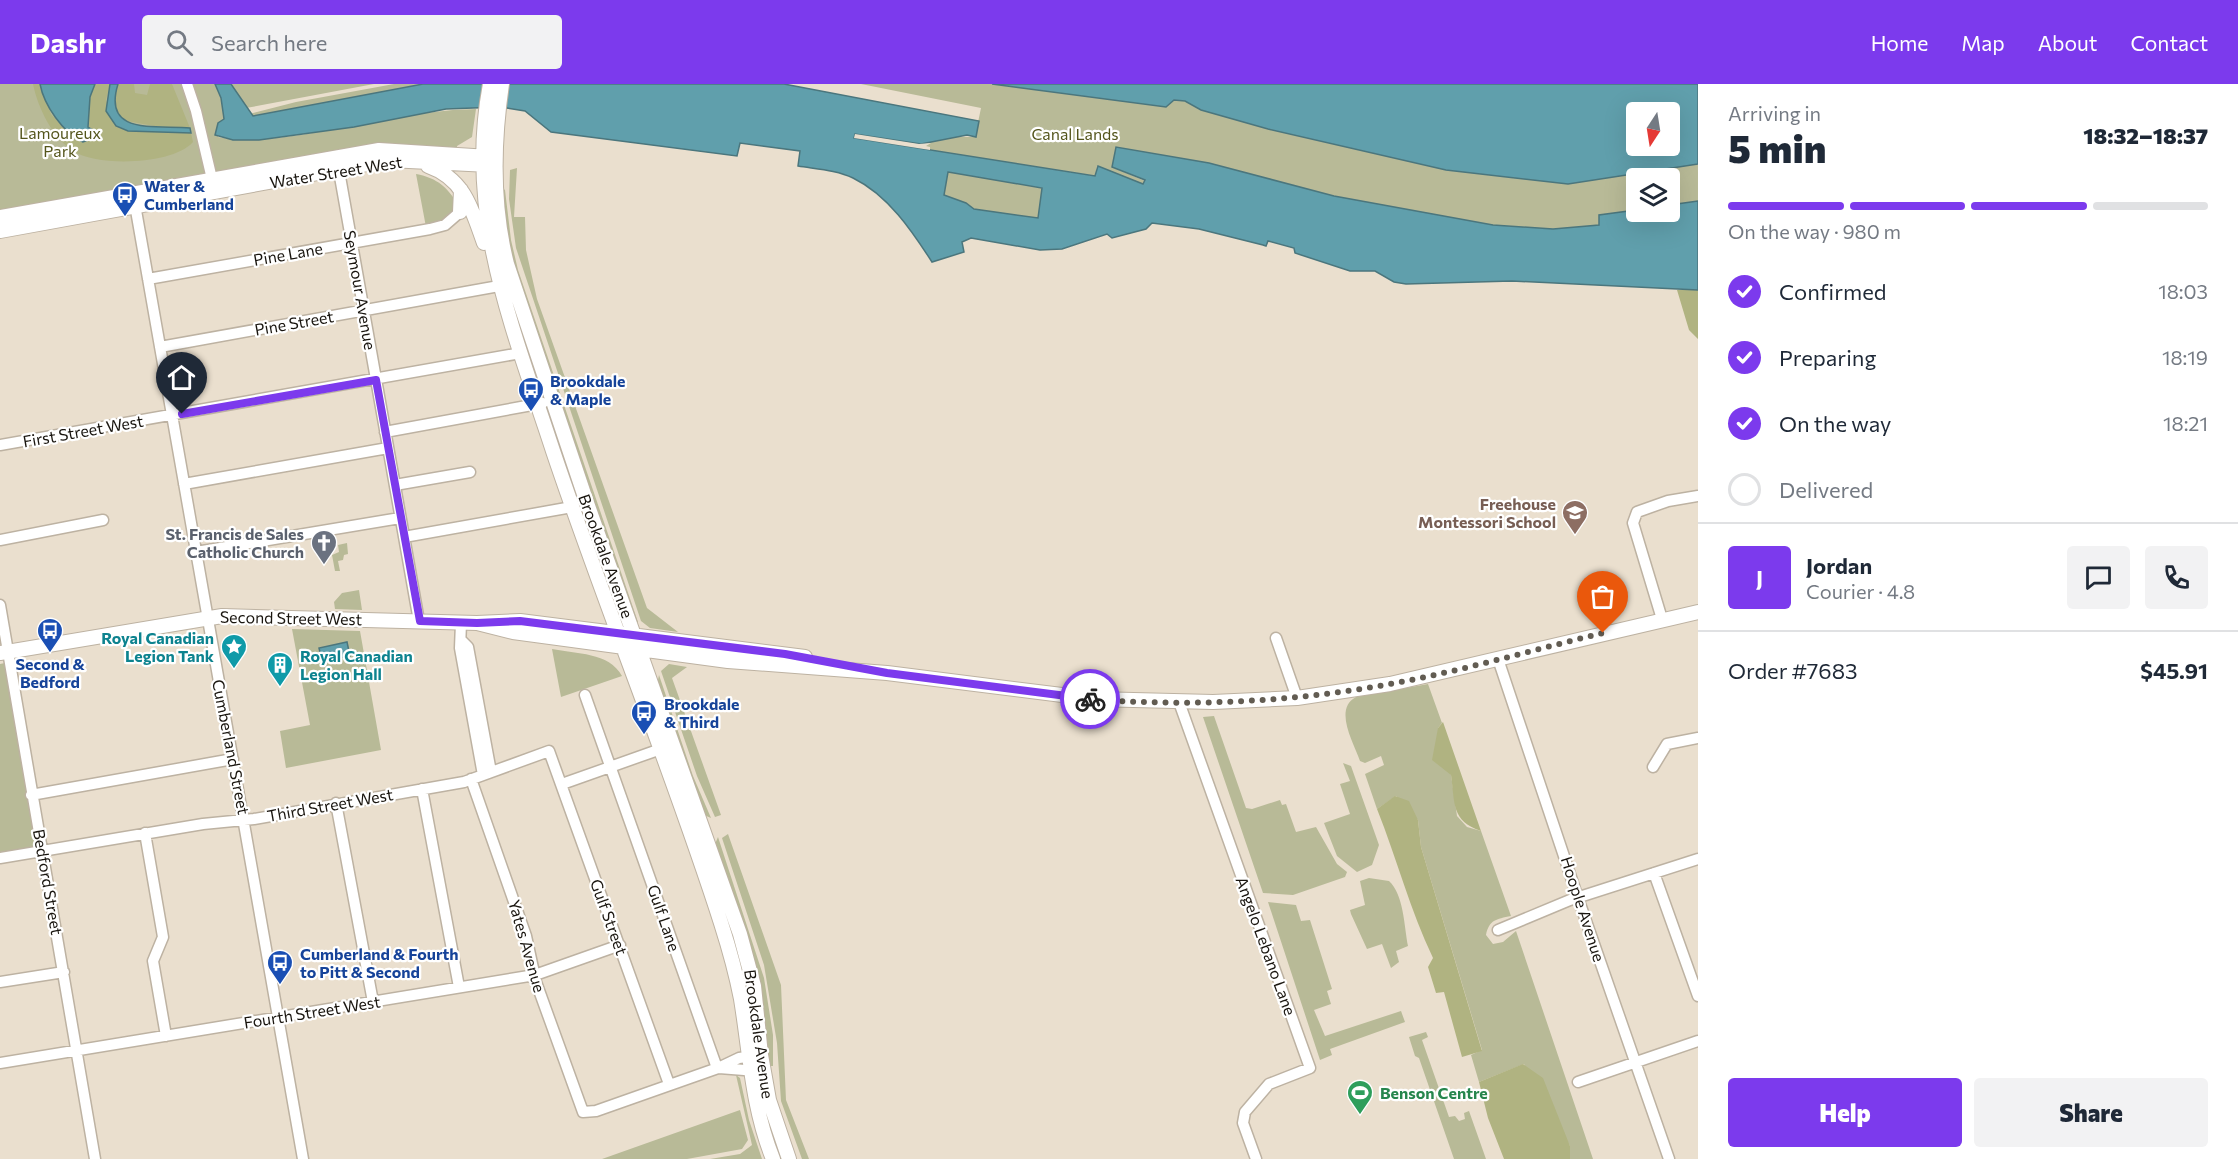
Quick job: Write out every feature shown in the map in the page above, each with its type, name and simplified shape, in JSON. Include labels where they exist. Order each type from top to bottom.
[{"type":"main road","name":"Brookdale Avenue","points":[[490,84],[491,114],[487,161],[495,271],[572,507],[734,965],[756,1071],[760,1122],[773,1159]]},
{"type":"main road","name":"Brookdale Avenue","points":[[491,114],[502,84]]},
{"type":"main road","name":"Water Street West","points":[[0,231],[134,200],[212,179],[379,150],[487,161]]},
{"type":"main road","name":"Water Street West","points":[[0,217],[339,171],[388,160],[487,161]]},
{"type":"main road","points":[[413,160],[436,169],[460,185],[495,271]]},
{"type":"main road","name":"Brookdale Avenue","points":[[487,161],[503,248],[552,400],[749,963],[757,1004],[752,1051]]},
{"type":"main road","points":[[460,185],[462,201],[460,212]]},
{"type":"main road","name":"Second Street West","points":[[638,644],[686,657],[887,673],[1062,696],[1179,702],[1297,698],[1397,683],[1698,612]]},
{"type":"main road","name":"Second Street West","points":[[4,652],[208,618],[461,623],[520,621],[638,644],[785,654],[887,673]]},
{"type":"main road","points":[[652,686],[653,673],[658,663],[672,657],[686,657]]},
{"type":"main road","points":[[690,836],[702,825]]},
{"type":"main road","name":"Brookdale Avenue","points":[[756,1071],[769,1100],[789,1159]]},
{"type":"street","points":[[187,84],[196,111],[212,179]]},
{"type":"street","name":"Seymour Avenue","points":[[339,171],[420,621]]},
{"type":"street","name":"Cumberland Street","points":[[134,200],[245,819],[303,1159]]},
{"type":"street","name":"Pine Lane","points":[[148,279],[430,229],[445,225],[460,212]]},
{"type":"street","name":"Pine Street","points":[[160,347],[499,286]]},
{"type":"street","name":"First Street West","points":[[0,445],[376,380],[521,352]]},
{"type":"street","points":[[385,432],[552,400]]},
{"type":"street","points":[[184,484],[388,448]]},
{"type":"street","points":[[395,485],[470,472]]},
{"type":"street","points":[[1662,619],[1633,523],[1637,512],[1668,501],[1698,496]]},
{"type":"street","points":[[404,537],[572,507]]},
{"type":"street","points":[[196,552],[400,518]]},
{"type":"street","points":[[0,540],[103,520]]},
{"type":"street","name":"Bedford Street","points":[[0,605],[4,652],[64,972],[95,1159]]},
{"type":"street","points":[[461,623],[462,641],[468,647],[472,689],[487,773]]},
{"type":"street","points":[[1276,638],[1297,698]]},
{"type":"street","name":"Hoople Avenue","points":[[1498,659],[1669,1159]]},
{"type":"street","name":"Gulf Lane","points":[[585,695],[718,1068]]},
{"type":"street","name":"Angelo Lebano Lane","points":[[1179,702],[1310,1068],[1269,1084],[1245,1112],[1243,1123],[1256,1159]]},
{"type":"street","points":[[1653,767],[1667,744],[1698,738]]},
{"type":"street","points":[[562,784],[658,750]]},
{"type":"street","name":"Third Street West","points":[[0,858],[422,789],[471,779],[549,751]]},
{"type":"street","name":"Gulf Street","points":[[549,751],[669,1084]]},
{"type":"street","points":[[32,795],[233,759]]},
{"type":"street","name":"Yates Avenue","points":[[471,779],[526,936],[535,975],[583,1113],[593,1112],[669,1084]]},
{"type":"street","points":[[422,789],[459,987]]},
{"type":"street","points":[[336,803],[373,1002]]},
{"type":"street","points":[[145,833],[163,937],[153,962],[166,1036]]},
{"type":"street","points":[[1498,930],[1578,898],[1698,860]]},
{"type":"street","points":[[1654,873],[1698,996]]},
{"type":"street","name":"Fourth Street West","points":[[0,1064],[535,975],[620,945]]},
{"type":"street","points":[[0,982],[64,972]]},
{"type":"street","points":[[1578,1082],[1698,1041]]},
{"type":"street","points":[[669,1084],[718,1068],[752,1051]]},
{"type":"street","points":[[718,1068],[756,1071]]},
{"type":"green space","name":"Lamoureux Park","points":[[0,84],[215,84],[221,98],[224,119],[218,128],[218,137],[237,139],[292,136],[407,116],[476,109],[472,137],[457,146],[457,150],[0,213]]},
{"type":"green space","points":[[33,84],[40,84],[51,114],[72,137],[94,131],[88,127],[90,97],[95,84],[110,84],[106,100],[116,126],[128,131],[191,133],[193,142],[183,150],[153,159],[116,161],[84,156],[65,145],[52,130],[38,103]]},
{"type":"green space","points":[[118,84],[134,84],[135,93],[147,95],[150,84],[172,84],[190,128],[160,127],[121,120],[115,107]]},
{"type":"green space","points":[[231,84],[374,84],[246,108]]},
{"type":"green space","points":[[394,84],[423,84],[253,116],[249,114],[296,102]]},
{"type":"green space","name":"Canal Lands","points":[[861,84],[991,84],[1166,107],[1174,100],[1185,101],[1268,129],[1446,170],[1568,184],[1626,175],[1626,211],[1599,215],[1600,225],[1553,229],[1493,225],[1334,196],[1209,163],[1116,147],[1112,167],[1145,181],[1143,184],[1097,166],[1096,176],[854,138],[854,135],[975,137],[981,108]]},
{"type":"green space","name":"Canal Lands","points":[[1698,164],[1698,201],[1680,204],[1680,168],[1672,168]]},
{"type":"green space","points":[[517,168],[514,217],[525,217],[526,250],[537,299],[647,608],[678,632],[650,628],[641,621],[516,248],[509,199],[510,170]]},
{"type":"green space","points":[[948,172],[1042,188],[1038,219],[974,209],[966,203],[944,195]]},
{"type":"green space","points":[[416,174],[436,181],[455,200],[459,206],[448,219],[426,227]]},
{"type":"green space","points":[[501,187],[505,190],[511,240],[518,270],[638,622],[636,623],[518,283],[505,228]]},
{"type":"green space","points":[[1677,290],[1698,290],[1698,339],[1689,330]]},
{"type":"green space","points":[[347,543],[348,554],[344,555],[343,560],[338,561],[340,571],[335,571],[332,555],[339,552],[338,545]]},
{"type":"green space","points":[[359,590],[362,610],[335,609],[334,602],[342,593]]},
{"type":"green space","points":[[292,629],[360,631],[381,750],[286,768],[280,731],[310,725]]},
{"type":"green space","points":[[552,649],[600,658],[609,662],[622,676],[561,697]]},
{"type":"green space","points":[[5,663],[36,847],[0,852],[0,664]]},
{"type":"green space","points":[[669,664],[687,667],[672,678],[721,815],[715,817],[697,776],[661,671]]},
{"type":"green space","points":[[659,675],[693,776],[711,818],[704,815],[657,685]]},
{"type":"green space","points":[[1428,684],[1442,723],[1438,728],[1451,775],[1457,816],[1467,827],[1481,831],[1511,916],[1494,921],[1489,926],[1486,935],[1493,944],[1503,942],[1516,931],[1593,1159],[1570,1159],[1570,1146],[1524,1064],[1479,1082],[1471,1055],[1482,1050],[1421,847],[1418,820],[1396,796],[1377,809],[1365,774],[1384,765],[1381,756],[1365,763],[1360,761],[1350,736],[1346,710],[1349,702],[1356,697]]},
{"type":"green space","points":[[1214,716],[1246,808],[1252,809],[1280,800],[1282,805],[1286,804],[1296,832],[1316,827],[1337,864],[1347,872],[1345,877],[1293,895],[1263,893],[1203,717]]},
{"type":"green space","points":[[1443,722],[1481,831],[1471,827],[1459,816],[1454,802],[1451,775],[1432,760],[1438,728]]},
{"type":"green space","points":[[1343,763],[1351,766],[1379,845],[1372,865],[1357,872],[1337,856],[1324,823],[1350,814],[1340,784],[1350,781]]},
{"type":"green space","points":[[1395,796],[1409,801],[1418,820],[1421,847],[1482,1051],[1462,1057],[1444,992],[1436,993],[1428,967],[1433,958],[1417,922],[1377,809]]},
{"type":"green space","points":[[728,834],[781,985],[786,1100],[809,1159],[802,1159],[781,1101],[777,1043],[764,965],[722,838]]},
{"type":"green space","points":[[718,837],[764,978],[773,1035],[773,1066],[769,1066],[715,844]]},
{"type":"green space","points":[[1369,878],[1389,881],[1401,902],[1408,946],[1396,951],[1399,962],[1391,968],[1382,944],[1367,949],[1350,910],[1365,905],[1360,881]]},
{"type":"green space","points":[[1268,902],[1296,905],[1301,921],[1310,920],[1332,989],[1327,991],[1331,1004],[1314,1010],[1325,1036],[1401,1011],[1405,1022],[1330,1049],[1332,1055],[1320,1060]]},
{"type":"green space","points":[[1426,1032],[1428,1037],[1422,1040],[1449,1117],[1455,1116],[1459,1121],[1465,1119],[1464,1113],[1469,1111],[1486,1159],[1454,1159],[1419,1058],[1415,1056],[1409,1037]]},
{"type":"green space","points":[[1523,1064],[1543,1078],[1570,1146],[1570,1159],[1504,1159],[1488,1118],[1479,1082]]},
{"type":"green space","points":[[736,1075],[740,1078],[749,1120],[762,1159],[710,1159],[740,1154],[752,1145]]},
{"type":"green space","points":[[740,1110],[748,1140],[742,1149],[687,1159],[602,1159]]},
{"type":"water","points":[[40,84],[95,84],[90,97],[88,127],[94,131],[94,138],[83,142],[68,132],[50,109]]},
{"type":"water","points":[[110,84],[118,84],[115,101],[118,112],[125,120],[148,126],[190,128],[191,133],[128,131],[116,126],[106,111]]},
{"type":"water","points":[[215,84],[231,84],[253,116],[423,84],[784,84],[979,121],[976,137],[967,135],[921,144],[855,134],[854,138],[1095,176],[1098,166],[1143,184],[1145,180],[1112,167],[1116,147],[1209,163],[1334,196],[1493,225],[1553,229],[1599,225],[1599,215],[1626,211],[1626,222],[1680,222],[1680,204],[1698,201],[1698,290],[1512,281],[1406,284],[1394,282],[1375,271],[1350,271],[1295,253],[1294,248],[1268,241],[1266,246],[1199,229],[1152,223],[1146,229],[1112,238],[1107,234],[1062,249],[1040,250],[971,238],[962,242],[964,252],[932,262],[907,226],[877,194],[847,175],[798,166],[800,151],[740,143],[737,156],[551,132],[525,111],[500,107],[446,109],[354,127],[259,140],[233,140],[215,135],[218,123],[224,119],[221,98]],"holes":[[[948,172],[1042,188],[1038,218],[974,209],[966,203],[944,195]]]},
{"type":"water","points":[[992,84],[1698,84],[1698,164],[1672,168],[1626,168],[1626,175],[1568,184],[1446,170],[1268,129],[1201,110],[1185,101],[1174,100],[1166,107]]},
{"type":"water","points":[[347,642],[350,656],[322,661],[319,648]]},
{"type":"pier","points":[[855,134],[919,144],[931,143],[926,146],[930,147],[930,150],[854,138]]},
{"type":"way so far","points":[[1090,699],[1213,702],[1283,699],[1334,693],[1397,683],[1603,633]]},
{"type":"place","name":"Water & Cumberland","points":[[125,218]]},
{"type":"place","name":"Brookdale & Maple","points":[[531,413]]},
{"type":"place","name":"Freehouse Montessori School","points":[[1575,536]]},
{"type":"place","name":"St. Francis de Sales Catholic Church","points":[[324,566]]},
{"type":"place","name":"Second & Bedford","points":[[50,654]]},
{"type":"place","name":"Royal Canadian Legion Tank","points":[[234,670]]},
{"type":"place","name":"Royal Canadian Legion Hall","points":[[280,688]]},
{"type":"place","name":"Brookdale & Third","points":[[644,736]]},
{"type":"place","name":"Cumberland & Fourth to Pitt & Second","points":[[280,986]]},
{"type":"place","name":"Benson Centre","points":[[1360,1116]]},
{"type":"route","points":[[182,414],[376,380],[420,621],[477,623],[501,620],[520,621],[785,654],[887,673],[1090,699]]}]
